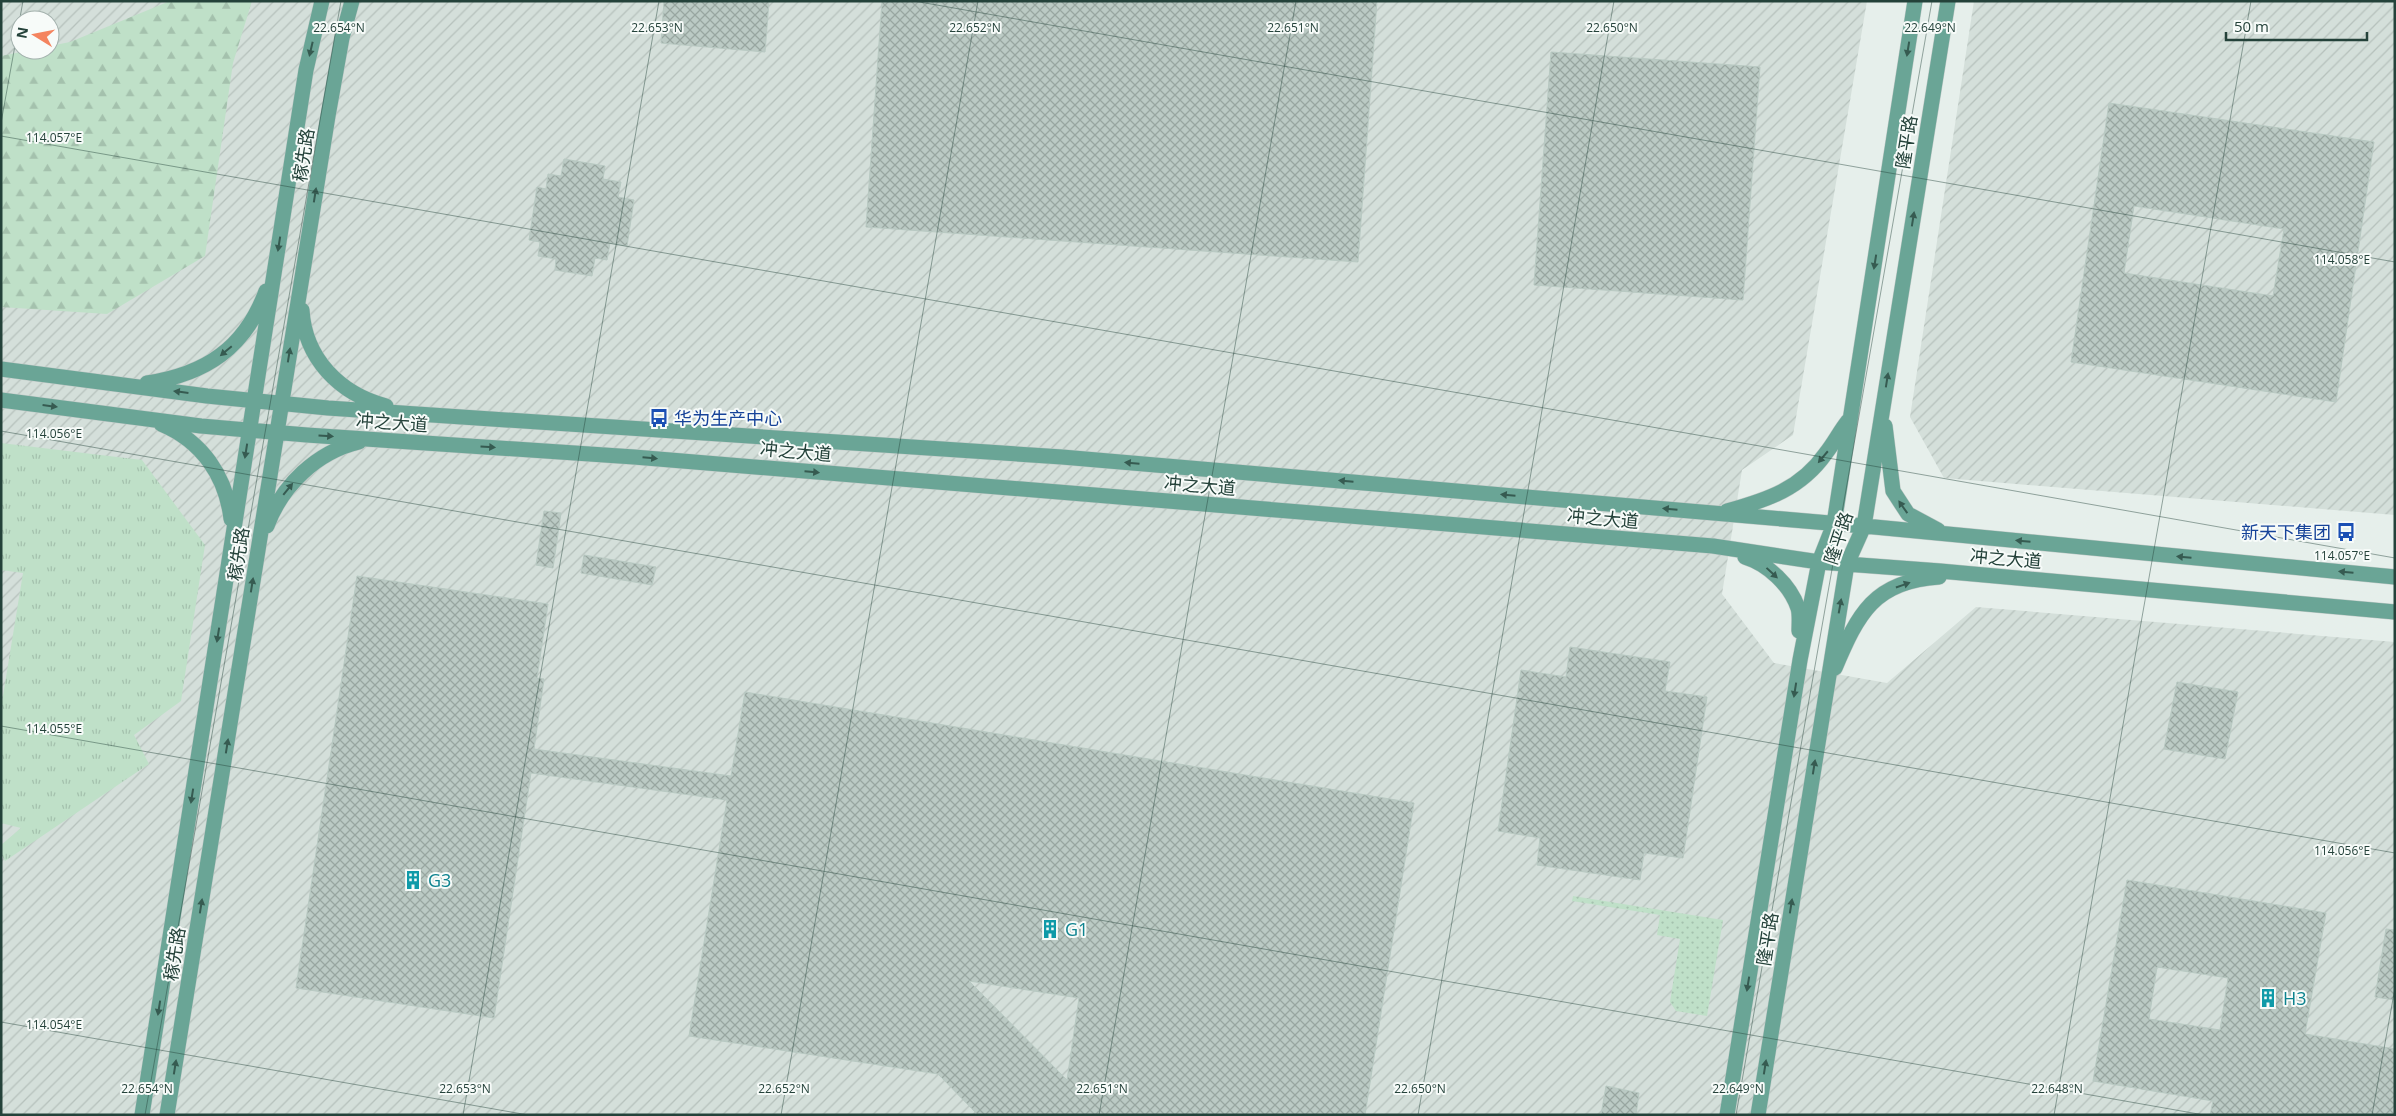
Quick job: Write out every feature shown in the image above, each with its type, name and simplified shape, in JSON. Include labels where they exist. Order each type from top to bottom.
[{"type":"main road","name":"稼先路","points":[[142,1115],[306,70],[322,1]]},
{"type":"main road","name":"稼先路","points":[[167,1115],[330,106],[342,38],[352,1]]},
{"type":"main road","name":"隆平路","points":[[1727,1115],[1800,660],[1819,562],[1834,524],[1915,1]]},
{"type":"main road","name":"隆平路","points":[[1758,1115],[1847,564],[1864,526],[1948,1]]},
{"type":"main road","points":[[131,386],[166,380],[194,371],[221,355],[244,335],[261,304],[276,264]]},
{"type":"main road","points":[[300,290],[303,324],[312,350],[327,372],[347,389],[373,403],[411,413]]},
{"type":"main road","name":"冲之大道","points":[[1,369],[282,403],[1062,457],[1864,526],[2395,577]]},
{"type":"main road","name":"冲之大道","points":[[1,400],[250,430],[644,458],[1713,546],[1819,562],[1979,574],[2395,612]]},
{"type":"main road","points":[[1882,408],[1893,491],[1908,514],[1932,529],[1978,537]]},
{"type":"main road","points":[[1718,514],[1769,499],[1790,487],[1807,474],[1826,454],[1851,416]]},
{"type":"main road","points":[[151,419],[171,428],[190,441],[207,457],[220,477],[229,502],[233,535]]},
{"type":"main road","points":[[258,548],[270,516],[284,493],[301,473],[321,458],[343,446],[371,439]]},
{"type":"main road","points":[[1713,546],[1753,559],[1769,569],[1787,587],[1798,608],[1800,660]]},
{"type":"main road","points":[[1826,690],[1851,631],[1870,603],[1891,589],[1924,578],[1979,574]]},
{"type":"shaded area","points":[[1,1],[1867,1],[1793,435],[1742,470],[1722,594],[1774,663],[1887,683],[1976,607],[2395,642],[2395,1115],[1,1115]]},
{"type":"shaded area","points":[[1974,1],[2395,1],[2395,515],[1944,478],[1910,417]]},
{"type":"green space","points":[[170,1],[252,1],[233,63],[205,256],[107,314],[1,307],[1,56],[10,54],[10,60],[60,60],[60,44],[70,42]]},
{"type":"green space","points":[[1,443],[142,460],[205,545],[181,701],[134,735],[149,764],[5,861],[1,854],[1,845],[21,828],[1,823],[1,708],[23,573],[1,570]]},
{"type":"green space","points":[[1573,896],[1723,920],[1707,1016],[1676,1011],[1670,1002],[1680,939],[1657,935],[1660,915],[1572,901]]},
{"type":"building","points":[[664,1],[769,1],[765,52],[661,43]]},
{"type":"building","points":[[882,1],[1377,1],[1358,262],[866,227]]},
{"type":"building","points":[[1551,52],[1760,67],[1743,300],[1534,285]]},
{"type":"building","points":[[2109,103],[2374,142],[2336,402],[2071,362]],"holes":[[[2134,206],[2284,229],[2273,296],[2124,273]]]},
{"type":"building","points":[[564,159],[605,166],[603,179],[621,182],[618,197],[634,200],[627,246],[610,243],[607,260],[595,258],[592,276],[555,270],[556,259],[538,256],[540,242],[529,240],[537,187],[546,189],[548,174],[561,176]]},
{"type":"building","points":[[544,511],[561,513],[553,568],[536,565]]},
{"type":"building","points":[[584,555],[656,567],[652,585],[581,573]]},
{"type":"building","name":"G1","points":[[357,576],[548,604],[537,678],[544,679],[534,749],[731,776],[745,692],[1414,803],[1365,1115],[978,1115],[938,1074],[689,1036],[727,800],[531,773],[494,1018],[296,988]],"holes":[[[969,981],[1079,998],[1067,1080]]]},
{"type":"building","points":[[1570,647],[1670,662],[1665,691],[1707,697],[1683,858],[1644,853],[1640,880],[1537,865],[1540,838],[1498,831],[1521,670],[1566,677]]},
{"type":"building","points":[[2177,682],[2238,692],[2225,759],[2164,749]]},
{"type":"building","name":"H3","points":[[2127,880],[2326,913],[2305,1034],[2395,1049],[2395,1115],[2210,1115],[2213,1101],[2093,1081]],"holes":[[[2157,967],[2228,978],[2220,1030],[2149,1019]]]},
{"type":"building","points":[[2386,929],[2395,930],[2395,1000],[2375,997]]},
{"type":"building","points":[[1606,1086],[1639,1093],[1636,1115],[1601,1115]]},
{"type":"place","name":"华为生产中心","points":[[659,418]]},
{"type":"place","name":"新天下集团","points":[[2346,532]]},
{"type":"place","name":"G3","points":[[413,880]]},
{"type":"place","name":"G1","points":[[1050,929]]},
{"type":"place","name":"H3","points":[[2268,998]]}]
